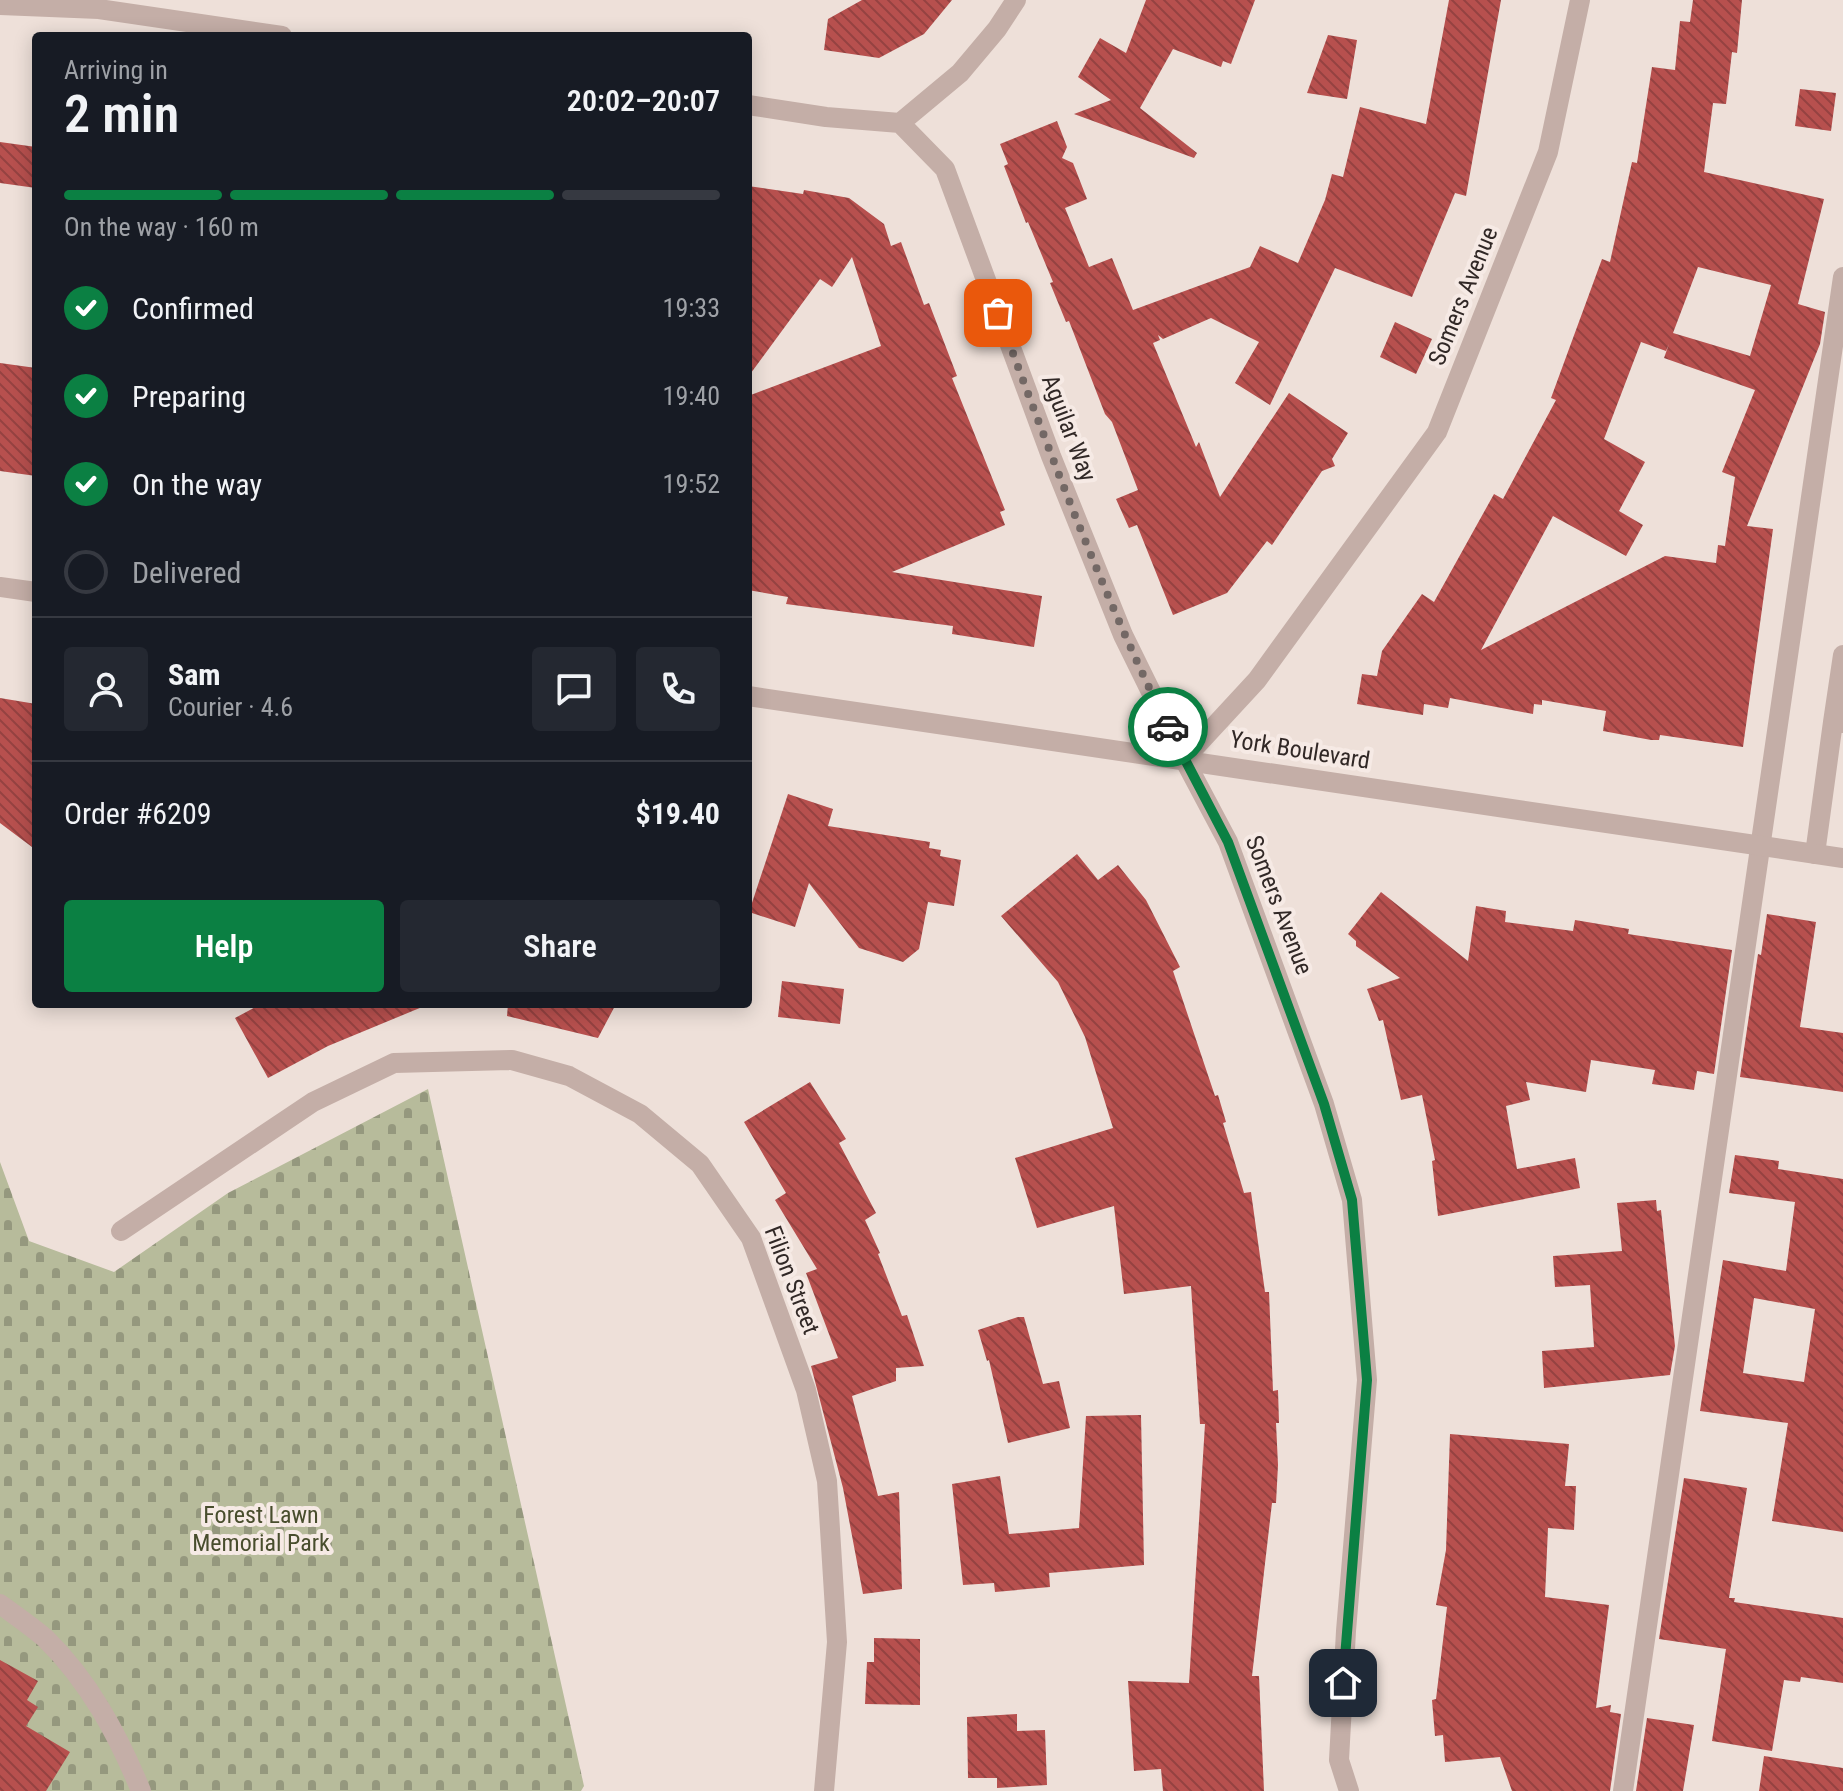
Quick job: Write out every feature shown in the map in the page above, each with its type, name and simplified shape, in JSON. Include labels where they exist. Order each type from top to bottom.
[{"type":"street","points":[[752,106],[826,117],[900,123],[960,73],[997,29],[1016,0]]},
{"type":"street","name":"Somers Avenue","points":[[1349,1791],[1339,1760],[1346,1631],[1367,1380],[1352,1200],[1324,1104],[1228,842],[1184,759],[1257,680],[1437,432],[1548,152],[1580,0]]},
{"type":"street","points":[[0,5],[98,4],[259,32]]},
{"type":"street","name":"Aguilar Way","points":[[900,123],[945,169],[1051,456],[1123,635],[1184,759]]},
{"type":"street","points":[[1623,1791],[1843,277]]},
{"type":"street","points":[[0,587],[32,591]]},
{"type":"street","points":[[1815,854],[1835,770],[1843,655]]},
{"type":"street","name":"York Boulevard","points":[[752,697],[1843,858]]},
{"type":"street","name":"Filion Street","points":[[121,1231],[313,1102],[394,1063],[512,1060],[569,1076],[640,1114],[700,1164],[751,1238],[806,1390],[827,1481],[837,1642],[824,1791]]},
{"type":"street","points":[[0,1604],[44,1638],[86,1686],[121,1742],[141,1791]]},
{"type":"green space","name":"Forest Lawn Memorial Park","points":[[428,1089],[584,1786],[581,1791],[0,1791],[0,1162],[29,1241],[114,1272],[228,1193]]},
{"type":"building","points":[[862,0],[952,0],[924,34],[879,58],[824,50],[828,19]]},
{"type":"building","points":[[1146,0],[1255,0],[1231,64],[1223,61],[1221,67],[1173,49],[1140,108],[1197,153],[1194,158],[1074,114],[1111,100],[1078,77],[1100,38],[1126,53]]},
{"type":"building","points":[[1449,0],[1501,0],[1466,196],[1455,193],[1412,297],[1335,268],[1270,405],[1235,383],[1259,342],[1211,318],[1163,339],[1158,335],[1160,340],[1153,343],[1196,447],[1199,442],[1220,497],[1289,393],[1348,433],[1332,459],[1335,466],[1322,471],[1272,545],[1267,541],[1227,593],[1173,615],[1137,525],[1129,528],[1116,499],[1138,490],[1026,223],[1004,166],[1008,164],[1000,144],[1057,121],[1067,147],[1062,158],[1073,163],[1087,199],[1065,208],[1089,267],[1112,258],[1133,310],[1250,267],[1260,246],[1298,263],[1325,200],[1332,174],[1343,177],[1360,107],[1426,124]]},
{"type":"building","points":[[1693,0],[1742,0],[1737,53],[1732,52],[1726,104],[1713,103],[1704,172],[1824,199],[1798,304],[1825,312],[1820,344],[1747,526],[1773,529],[1743,747],[1660,735],[1659,740],[1651,740],[1603,731],[1606,711],[1542,700],[1542,705],[1534,704],[1533,714],[1450,698],[1448,708],[1424,704],[1423,715],[1357,704],[1362,674],[1377,676],[1382,651],[1422,594],[1434,602],[1494,494],[1503,499],[1556,400],[1551,398],[1602,259],[1610,262],[1632,162],[1637,163],[1652,67],[1675,70],[1680,21],[1690,22]],"holes":[[[1698,267],[1771,285],[1750,356],[1673,333]],[[1641,342],[1666,351],[1669,344],[1664,358],[1755,390],[1722,472],[1735,477],[1725,546],[1718,545],[1716,563],[1665,556],[1481,650],[1553,516],[1626,556],[1643,525],[1619,511],[1645,462],[1604,439]]]},
{"type":"building","points":[[1328,35],[1357,40],[1347,99],[1307,93]]},
{"type":"building","points":[[1800,89],[1836,93],[1831,131],[1795,126]]},
{"type":"building","points":[[0,142],[32,146],[32,187],[0,183]]},
{"type":"building","points":[[752,187],[803,194],[804,190],[849,198],[884,224],[891,246],[901,242],[924,305],[929,303],[957,376],[952,378],[1005,510],[1000,512],[1005,525],[892,572],[1042,596],[1034,647],[952,634],[953,626],[786,604],[788,597],[752,591],[752,394],[881,346],[852,257],[832,287],[820,279],[752,372]]},
{"type":"building","points":[[1395,322],[1432,339],[1416,374],[1380,357]]},
{"type":"building","points":[[0,363],[32,367],[32,475],[0,471]]},
{"type":"building","points":[[0,698],[32,703],[32,847],[0,823]]},
{"type":"building","points":[[788,794],[833,809],[828,826],[930,842],[929,848],[941,850],[940,856],[961,860],[954,906],[928,902],[919,949],[903,962],[859,948],[809,883],[795,927],[752,913],[752,903]]},
{"type":"building","points":[[1077,854],[1098,880],[1118,865],[1146,900],[1180,967],[1173,971],[1215,1096],[1218,1095],[1244,1193],[1251,1192],[1265,1292],[1269,1292],[1273,1391],[1278,1390],[1279,1423],[1276,1423],[1276,1503],[1272,1503],[1252,1676],[1259,1676],[1264,1791],[1163,1791],[1161,1769],[1134,1771],[1128,1681],[1189,1683],[1205,1424],[1200,1424],[1191,1286],[1124,1294],[1114,1206],[1037,1228],[1015,1158],[1113,1128],[1085,1037],[1058,982],[1001,916]]},
{"type":"building","points":[[1381,892],[1468,961],[1476,906],[1506,911],[1505,922],[1573,931],[1575,920],[1629,929],[1628,934],[1732,950],[1714,1074],[1697,1071],[1694,1090],[1652,1084],[1655,1070],[1591,1060],[1586,1092],[1526,1082],[1530,1100],[1506,1106],[1517,1169],[1575,1158],[1580,1188],[1438,1216],[1432,1161],[1435,1160],[1422,1095],[1401,1100],[1383,1020],[1379,1021],[1367,989],[1400,978],[1356,946],[1356,941],[1348,934]]},
{"type":"building","points":[[1767,914],[1816,922],[1800,1027],[1843,1033],[1843,1092],[1740,1077]]},
{"type":"building","points":[[782,981],[844,989],[840,1024],[778,1017]]},
{"type":"building","points":[[254,1008],[420,1008],[328,1046],[268,1078],[235,1018]]},
{"type":"building","points":[[508,1008],[614,1008],[598,1038],[507,1016]]},
{"type":"building","points":[[810,1082],[846,1139],[839,1143],[876,1213],[865,1220],[902,1316],[907,1315],[924,1366],[896,1368],[896,1381],[852,1396],[878,1496],[899,1492],[902,1589],[863,1594],[843,1488],[811,1366],[838,1358],[806,1273],[817,1269],[775,1200],[786,1193],[744,1122]]},
{"type":"building","points":[[1735,1155],[1779,1161],[1778,1169],[1843,1179],[1843,1532],[1772,1521],[1788,1423],[1700,1411],[1723,1260],[1786,1271],[1795,1202],[1729,1193]],"holes":[[[1754,1298],[1815,1309],[1804,1382],[1743,1373]]]},
{"type":"building","points":[[1656,1200],[1657,1211],[1661,1210],[1675,1346],[1670,1375],[1544,1388],[1542,1351],[1594,1347],[1590,1285],[1555,1287],[1553,1256],[1622,1251],[1617,1203]]},
{"type":"building","points":[[1024,1317],[1043,1384],[1059,1381],[1070,1428],[1008,1443],[989,1360],[978,1330]]},
{"type":"building","points":[[1141,1415],[1144,1565],[1049,1573],[1050,1587],[995,1592],[994,1583],[963,1585],[952,1484],[1000,1476],[1009,1534],[1079,1528],[1086,1416]]},
{"type":"building","points":[[1450,1434],[1569,1444],[1565,1486],[1576,1486],[1574,1530],[1548,1528],[1545,1597],[1609,1605],[1596,1708],[1611,1705],[1610,1712],[1621,1714],[1610,1791],[1512,1791],[1500,1757],[1445,1762],[1443,1735],[1435,1736],[1432,1700],[1436,1699],[1447,1607],[1436,1605],[1446,1550]]},
{"type":"building","points":[[1684,1478],[1747,1488],[1729,1598],[1735,1598],[1734,1602],[1843,1618],[1843,1683],[1801,1677],[1800,1682],[1784,1680],[1772,1751],[1712,1741],[1726,1649],[1659,1639]]},
{"type":"building","points":[[874,1638],[920,1639],[920,1705],[865,1704],[867,1662],[874,1662]]},
{"type":"building","points":[[0,1660],[38,1681],[27,1700],[38,1707],[26,1726],[70,1752],[46,1791],[0,1791]]},
{"type":"building","points":[[1017,1714],[1017,1731],[1045,1730],[1047,1785],[997,1788],[997,1778],[968,1778],[967,1717]]},
{"type":"building","points":[[1647,1718],[1694,1725],[1683,1791],[1636,1791]]},
{"type":"building","points":[[1764,1756],[1843,1768],[1843,1791],[1759,1791]]},
{"type":"way so far","points":[[998,313],[1123,635],[1168,727]]},
{"type":"route","points":[[1168,727],[1228,842],[1324,1104],[1352,1200],[1367,1380],[1343,1683]]}]
